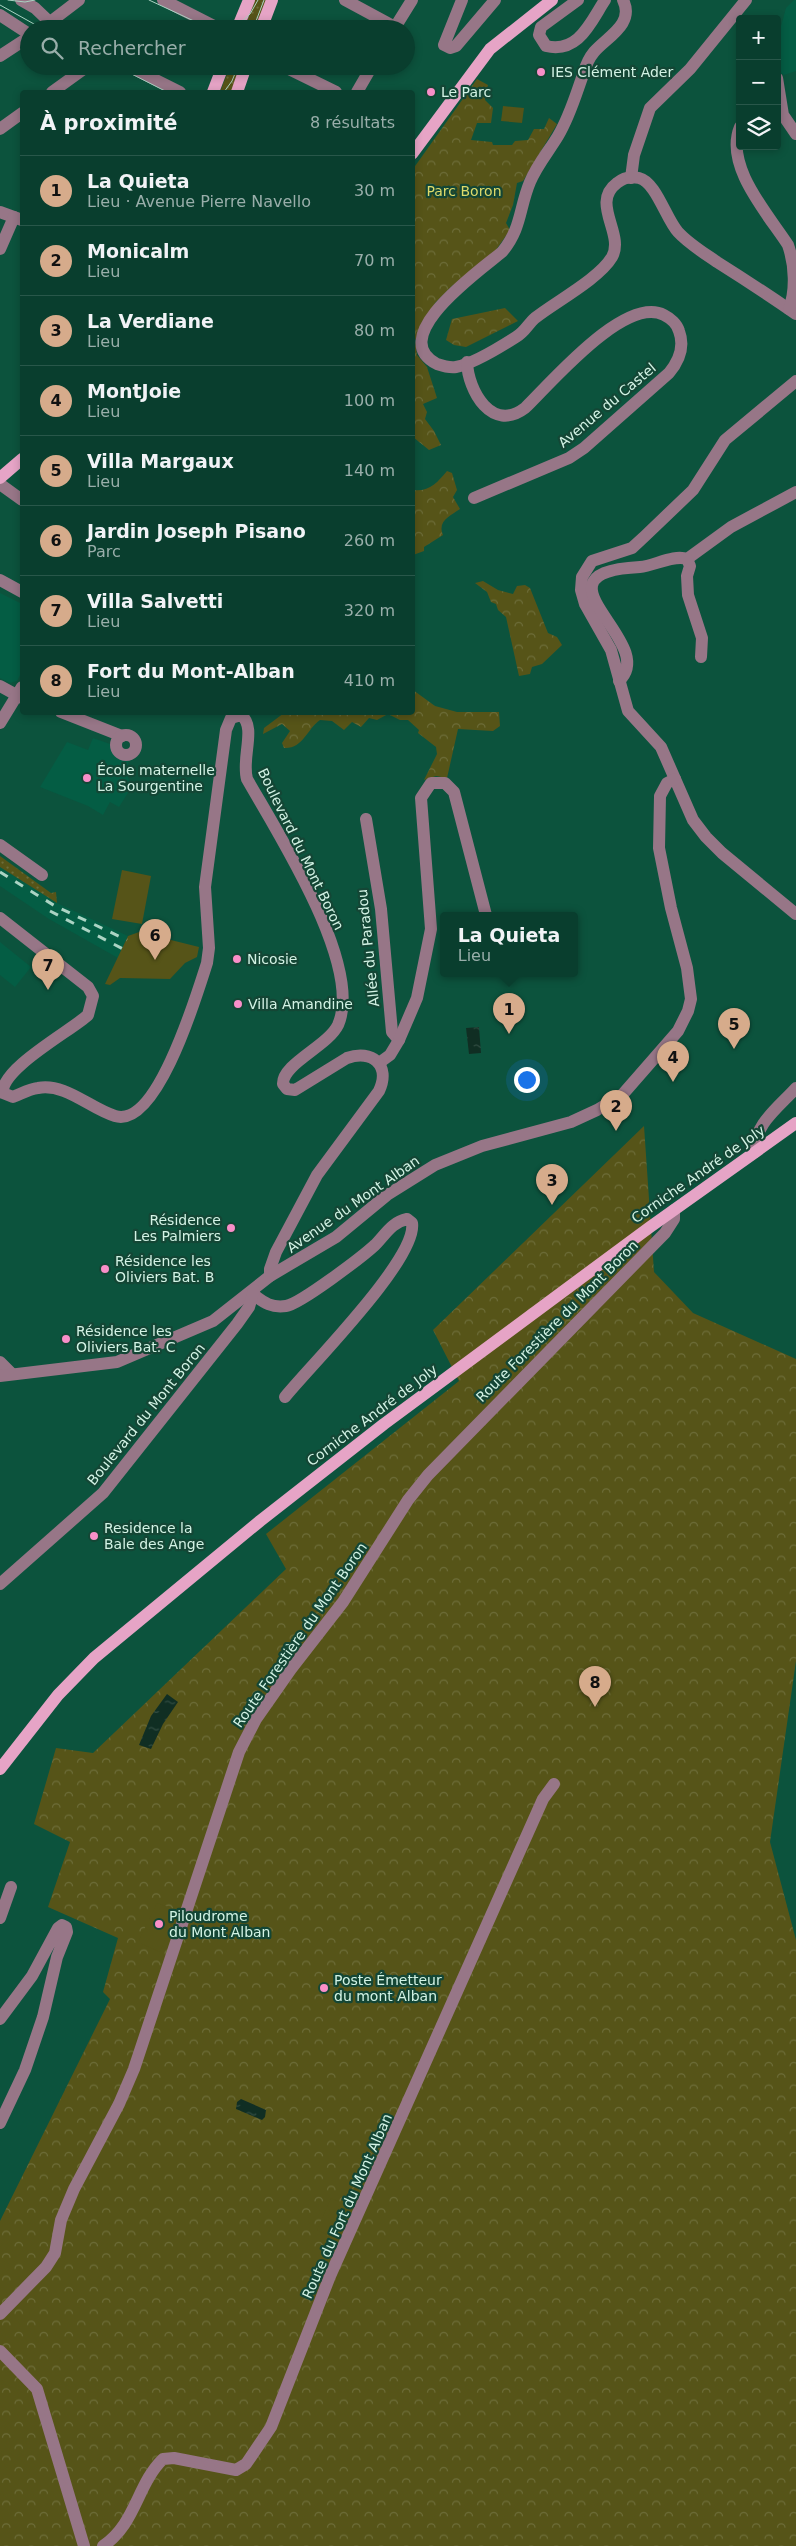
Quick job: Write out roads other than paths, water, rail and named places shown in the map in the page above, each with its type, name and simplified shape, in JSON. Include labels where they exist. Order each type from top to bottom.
[{"type":"main road","points":[[239,20],[249,0]]},
{"type":"main road","points":[[264,20],[272,0]]},
{"type":"main road","points":[[415,150],[490,49],[552,0]]},
{"type":"main road","points":[[214,90],[220,75]]},
{"type":"main road","points":[[238,90],[243,75]]},
{"type":"main road","points":[[0,478],[20,461]]},
{"type":"main road","name":"Corniche André de Joly","points":[[0,1769],[63,1689],[94,1658],[132,1625],[351,1448],[674,1210],[796,1123]]},
{"type":"street","points":[[21,0],[35,8],[44,20]]},
{"type":"street","points":[[57,20],[79,0]]},
{"type":"street","points":[[163,0],[202,20]]},
{"type":"street","points":[[345,0],[380,20]]},
{"type":"street","points":[[399,20],[412,0]]},
{"type":"street","points":[[462,0],[444,44],[450,48],[456,46],[494,0]]},
{"type":"street","points":[[578,0],[541,27],[540,35],[546,46],[554,48],[565,45],[582,36],[605,0]]},
{"type":"street","points":[[624,0],[626,14],[621,27],[598,48],[588,62],[567,119],[531,180],[522,212],[510,242],[502,252],[441,303],[425,332],[422,343],[423,352],[429,359],[445,367],[456,367],[467,362],[524,331],[534,319],[560,302],[606,264],[612,257],[615,244],[606,208],[607,197],[617,183],[632,178],[641,179],[649,185],[679,233],[792,312],[794,294],[792,256],[788,245],[743,174],[737,150]]},
{"type":"street","points":[[632,178],[634,155],[650,108],[690,69],[746,0]]},
{"type":"street","points":[[0,16],[20,29]]},
{"type":"street","points":[[0,56],[20,42]]},
{"type":"street","points":[[55,90],[76,75]]},
{"type":"street","points":[[146,75],[176,90]]},
{"type":"street","points":[[301,75],[332,90]]},
{"type":"street","points":[[358,90],[367,75]]},
{"type":"street","points":[[781,103],[783,115],[796,134]]},
{"type":"street","points":[[0,129],[20,114]]},
{"type":"street","points":[[0,212],[18,219],[0,249]]},
{"type":"street","name":"Avenue du Castel","points":[[467,362],[472,388],[483,404],[495,413],[505,416],[520,411],[602,335],[632,315],[651,311],[668,317],[679,330],[681,341],[678,362],[669,373],[584,448],[548,469],[474,498]]},
{"type":"street","points":[[796,381],[725,440],[717,449],[693,490],[632,548],[592,561],[582,577],[581,590],[585,604],[602,631],[614,661],[628,711],[657,740],[693,820],[706,837],[796,914]]},
{"type":"street","points":[[0,484],[20,499]]},
{"type":"street","points":[[687,559],[738,523],[796,492]]},
{"type":"street","points":[[619,681],[626,675],[629,667],[627,655],[624,645],[601,613],[592,596],[593,585],[597,576],[614,568],[653,566],[680,557],[687,559]]},
{"type":"street","points":[[687,559],[690,566],[687,576],[688,596],[702,638],[701,657]]},
{"type":"street","points":[[0,580],[20,591]]},
{"type":"street","points":[[614,661],[622,660],[627,655]]},
{"type":"street","points":[[0,686],[20,694]]},
{"type":"street","points":[[0,723],[20,695]]},
{"type":"street","points":[[69,715],[122,736]]},
{"type":"street","name":"Boulevard du Mont Boron","points":[[0,918],[88,987],[93,996],[88,1015],[32,1055],[7,1079],[2,1089],[3,1092],[13,1097],[37,1088],[52,1088],[62,1090],[112,1116],[127,1118],[132,1116],[143,1106],[172,1061],[207,963],[209,948],[205,887],[213,821],[226,730],[231,718],[239,715]]},
{"type":"street","name":"Boulevard du Mont Boron","points":[[243,715],[249,724],[250,731],[244,763],[247,779],[322,920],[342,984],[342,1008],[338,1026],[325,1042],[285,1072],[283,1084],[287,1089],[295,1090],[347,1058],[356,1055],[370,1057],[379,1063]]},
{"type":"street","name":"Avenue du Mont Alban","points":[[6,1375],[117,1362],[213,1321],[254,1293],[270,1276],[336,1237],[387,1195],[436,1165],[482,1146],[570,1122],[597,1110],[623,1094],[660,1052],[683,1022],[688,1011],[691,988],[659,848],[660,796],[667,783],[674,779]]},
{"type":"street","points":[[270,1276],[270,1268],[276,1252],[317,1174],[379,1091],[384,1076],[379,1063],[390,1055],[399,1040],[417,998],[431,929],[421,798],[431,783],[445,783],[454,792],[485,912]]},
{"type":"street","name":"Allée du Paradou","points":[[366,819],[381,909],[392,1032],[399,1040]]},
{"type":"street","points":[[0,845],[42,875]]},
{"type":"street","points":[[755,1152],[757,1131],[796,1088]]},
{"type":"street","points":[[770,1118],[770,1125],[778,1136]]},
{"type":"street","name":"Route Forestière du Mont Boron","points":[[0,2314],[56,2253],[61,2220],[74,2188],[119,2104],[134,2069],[230,1774],[256,1719],[291,1669],[343,1602],[408,1500],[428,1475],[665,1233],[674,1219],[674,1210]]},
{"type":"street","points":[[254,1293],[264,1304],[288,1306],[307,1295],[374,1246],[398,1220],[406,1219],[412,1223],[414,1231],[390,1276],[285,1397]]},
{"type":"street","name":"Boulevard du Mont Boron","points":[[0,1584],[103,1493],[237,1324],[254,1293]]},
{"type":"street","points":[[0,1362],[6,1375]]},
{"type":"street","name":"Route du Fort du Mont Alban","points":[[103,2546],[112,2540],[132,2513],[155,2466],[163,2459],[174,2458],[236,2470],[246,2464],[271,2427],[330,2276],[543,1799],[554,1784]]},
{"type":"street","points":[[0,1918],[11,1887]]},
{"type":"street","points":[[0,2019],[32,1976],[58,1928],[66,1927],[67,1932],[57,1957],[37,2035],[21,2078],[0,2123]]},
{"type":"street","points":[[0,2351],[37,2389],[84,2546]]},
{"type":"water","points":[[479,1027],[481,1053],[469,1054],[466,1028]]},
{"type":"water","points":[[167,1694],[178,1702],[163,1724],[151,1749],[139,1745],[151,1716]]},
{"type":"water","points":[[241,2099],[266,2110],[265,2117],[262,2120],[236,2109],[237,2102]]},
{"type":"tram line","points":[[8,0],[25,2],[35,0]]},
{"type":"tram line","points":[[149,0],[192,20]]},
{"type":"tram line","points":[[243,20],[250,14],[258,0]]},
{"type":"tram line","points":[[256,20],[264,0]]},
{"type":"tram line","points":[[0,5],[27,20]]},
{"type":"tram line","points":[[134,75],[163,90]]},
{"type":"tram line","points":[[225,90],[234,75]]},
{"type":"railway","points":[[0,872],[55,906],[127,940]]},
{"type":"railway","points":[[50,911],[123,949]]},
{"type":"place","name":"IES Clément Ader","points":[[541,72]]},
{"type":"place","name":"Le Parc","points":[[431,92]]},
{"type":"place","name":"École maternelle La Sourgentine","points":[[87,778]]},
{"type":"place","name":"Nicosie","points":[[237,959]]},
{"type":"place","name":"Jardin Joseph Pisano","points":[[155,960]]},
{"type":"place","name":"Villa Salvetti","points":[[48,990]]},
{"type":"place","name":"Villa Amandine","points":[[238,1004]]},
{"type":"place","name":"La Quieta","points":[[509,1034]]},
{"type":"place","name":"Villa Margaux","points":[[734,1049]]},
{"type":"place","name":"MontJoie","points":[[673,1082]]},
{"type":"place","name":"Monicalm","points":[[616,1131]]},
{"type":"place","name":"La Verdiane","points":[[552,1205]]},
{"type":"place","name":"Résidence Les Palmiers","points":[[231,1228]]},
{"type":"place","name":"Résidence les Oliviers Bat. B","points":[[105,1269]]},
{"type":"place","name":"Résidence les Oliviers Bat. C","points":[[66,1339]]},
{"type":"place","name":"Residence la Bale des Ange","points":[[94,1536]]},
{"type":"place","name":"Fort du Mont-Alban","points":[[595,1707]]},
{"type":"place","name":"Piloudrome du Mont Alban","points":[[159,1924]]},
{"type":"place","name":"Poste Émetteur du mont Alban","points":[[324,1988]]},
{"type":"park label","name":"Parc Boron","points":[[464,191]]}]
